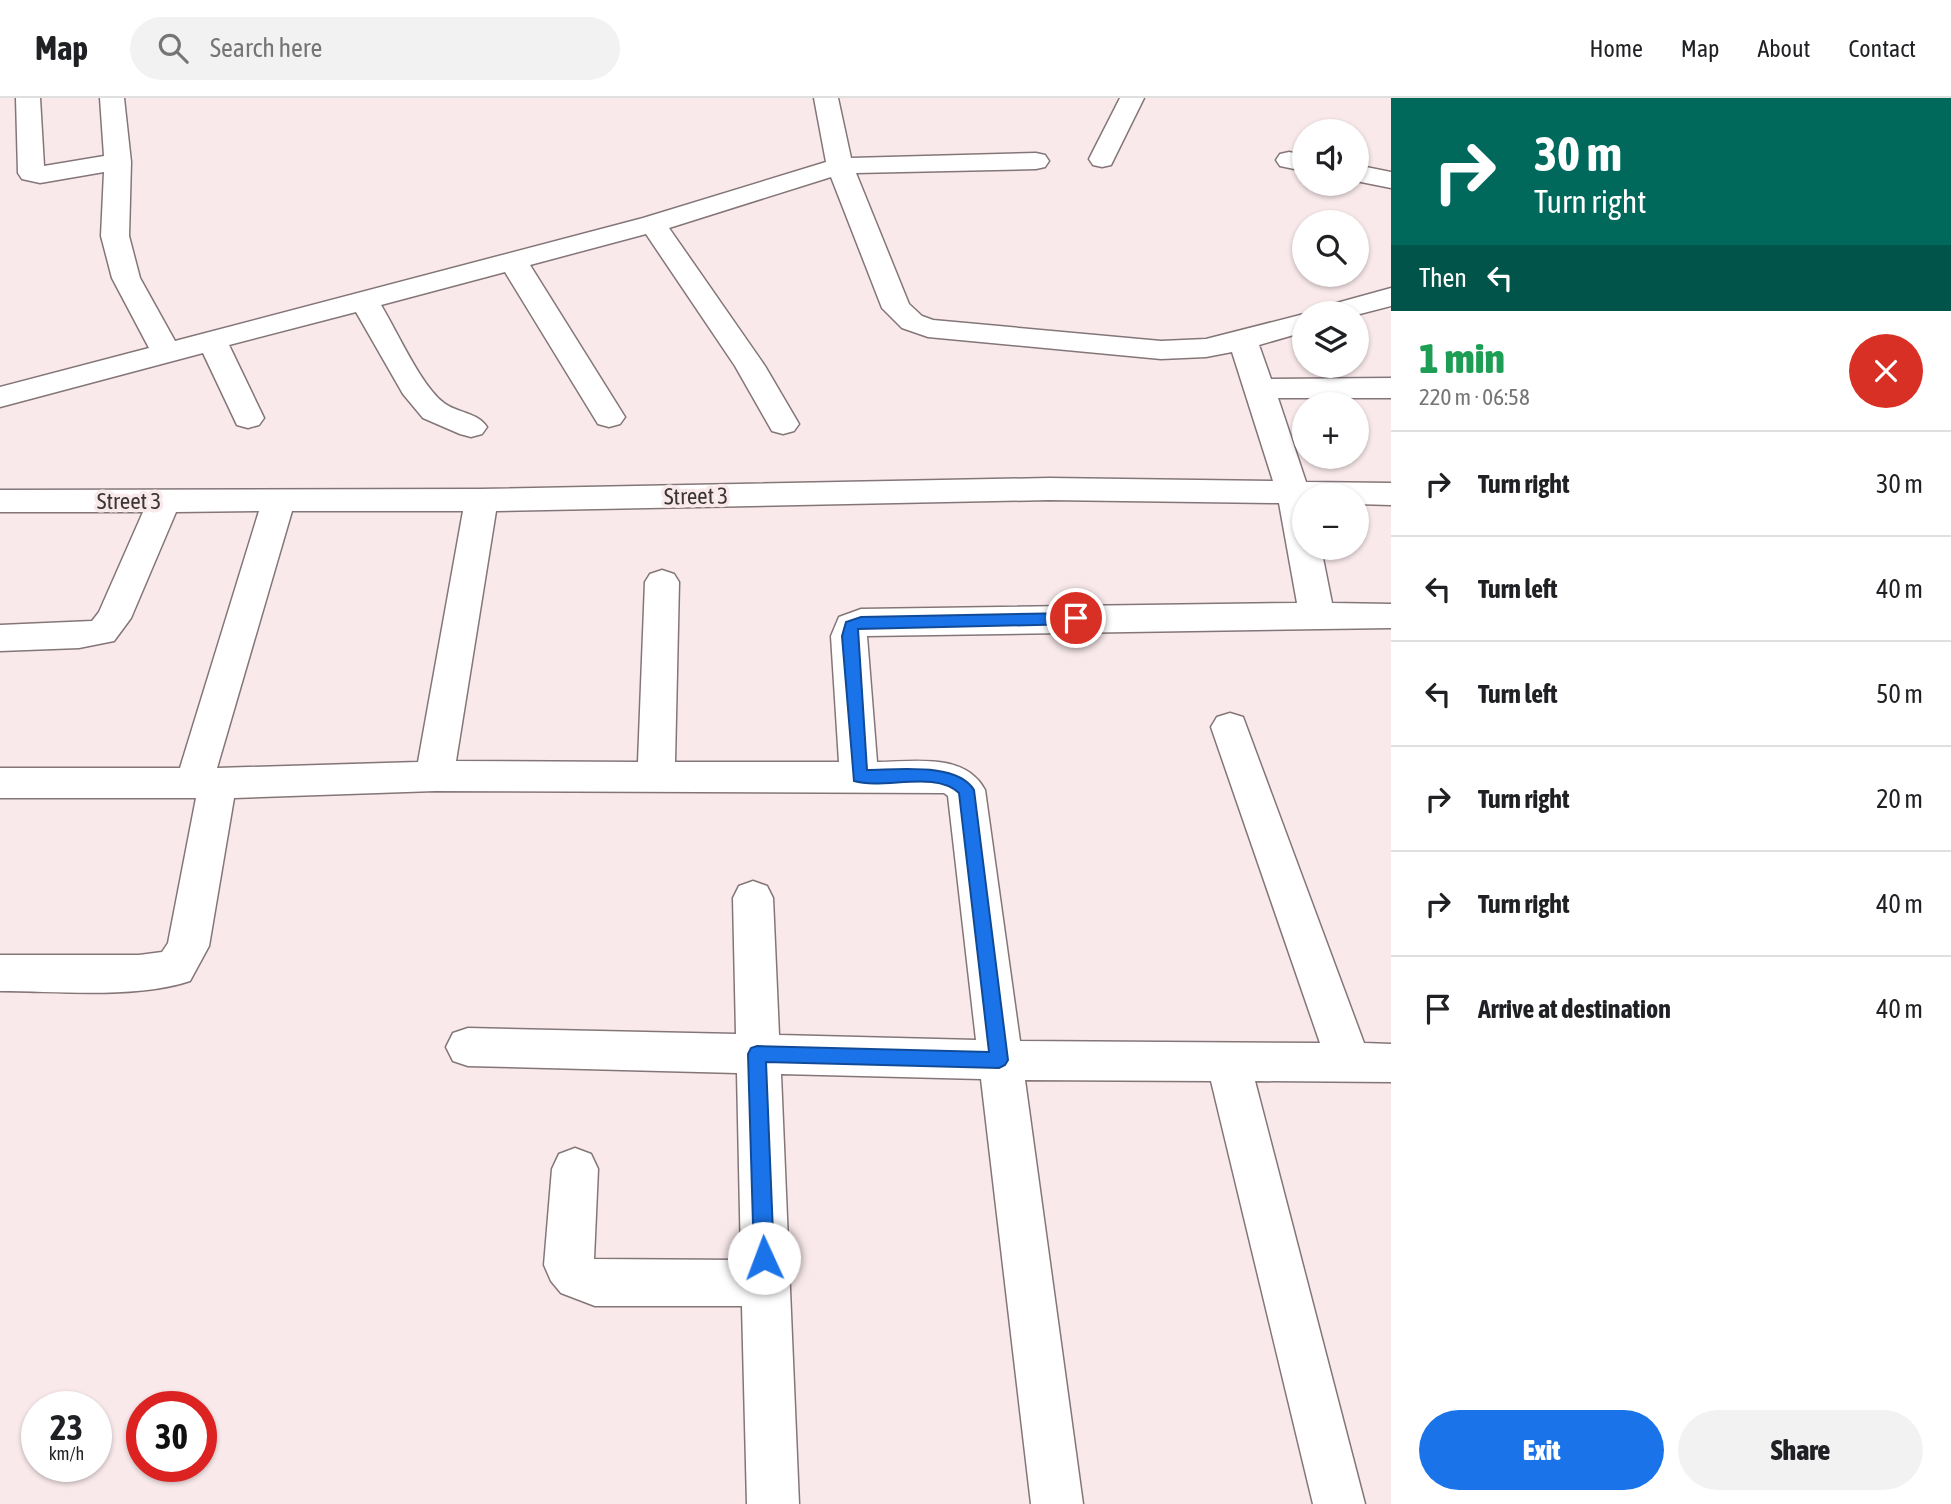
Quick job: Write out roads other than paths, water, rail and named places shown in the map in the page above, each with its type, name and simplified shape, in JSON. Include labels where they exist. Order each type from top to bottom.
[{"type":"street","points":[[28,98],[31,173],[40,175],[118,162]]},
{"type":"street","points":[[112,98],[118,162],[115,236],[126,278],[166,353]]},
{"type":"street","points":[[826,98],[839,166],[896,308],[912,322],[928,328],[970,333],[1161,350],[1206,348],[1292,326]]},
{"type":"street","points":[[1102,159],[1132,98]]},
{"type":"street","points":[[0,397],[653,224],[839,166],[1036,161]]},
{"type":"street","points":[[1369,176],[1391,180]]},
{"type":"street","points":[[653,224],[750,366],[783,424]]},
{"type":"street","points":[[513,261],[609,417]]},
{"type":"street","points":[[1369,303],[1391,297]]},
{"type":"street","points":[[365,300],[418,394],[434,411],[471,427]]},
{"type":"street","points":[[212,340],[248,418]]},
{"type":"street","points":[[1242,340],[1292,489]]},
{"type":"street","points":[[1258,388],[1391,388]]},
{"type":"street","name":"Street 3","points":[[0,501],[481,500],[1049,489],[1292,492]]},
{"type":"street","name":"Street 3","points":[[1369,494],[1391,494]]},
{"type":"street","points":[[0,638],[102,632],[114,618],[164,500]]},
{"type":"street","points":[[0,973],[139,973],[175,968],[188,946],[206,783],[279,500]]},
{"type":"street","points":[[435,776],[481,500]]},
{"type":"street","points":[[1307,560],[1317,615]]},
{"type":"street","points":[[656,776],[662,582]]},
{"type":"street","points":[[859,776],[849,636],[851,626],[861,622],[1391,616]]},
{"type":"street","points":[[1230,727],[1349,1063]]},
{"type":"street","points":[[0,783],[206,783],[435,776],[859,776],[936,777],[955,780],[966,790],[1057,1504]]},
{"type":"street","points":[[753,898],[773,1504]]},
{"type":"street","points":[[468,1047],[999,1060],[1391,1063]]},
{"type":"street","points":[[1228,1062],[1339,1504]]},
{"type":"street","points":[[575,1169],[568,1265],[578,1277],[595,1283],[765,1283]]}]
